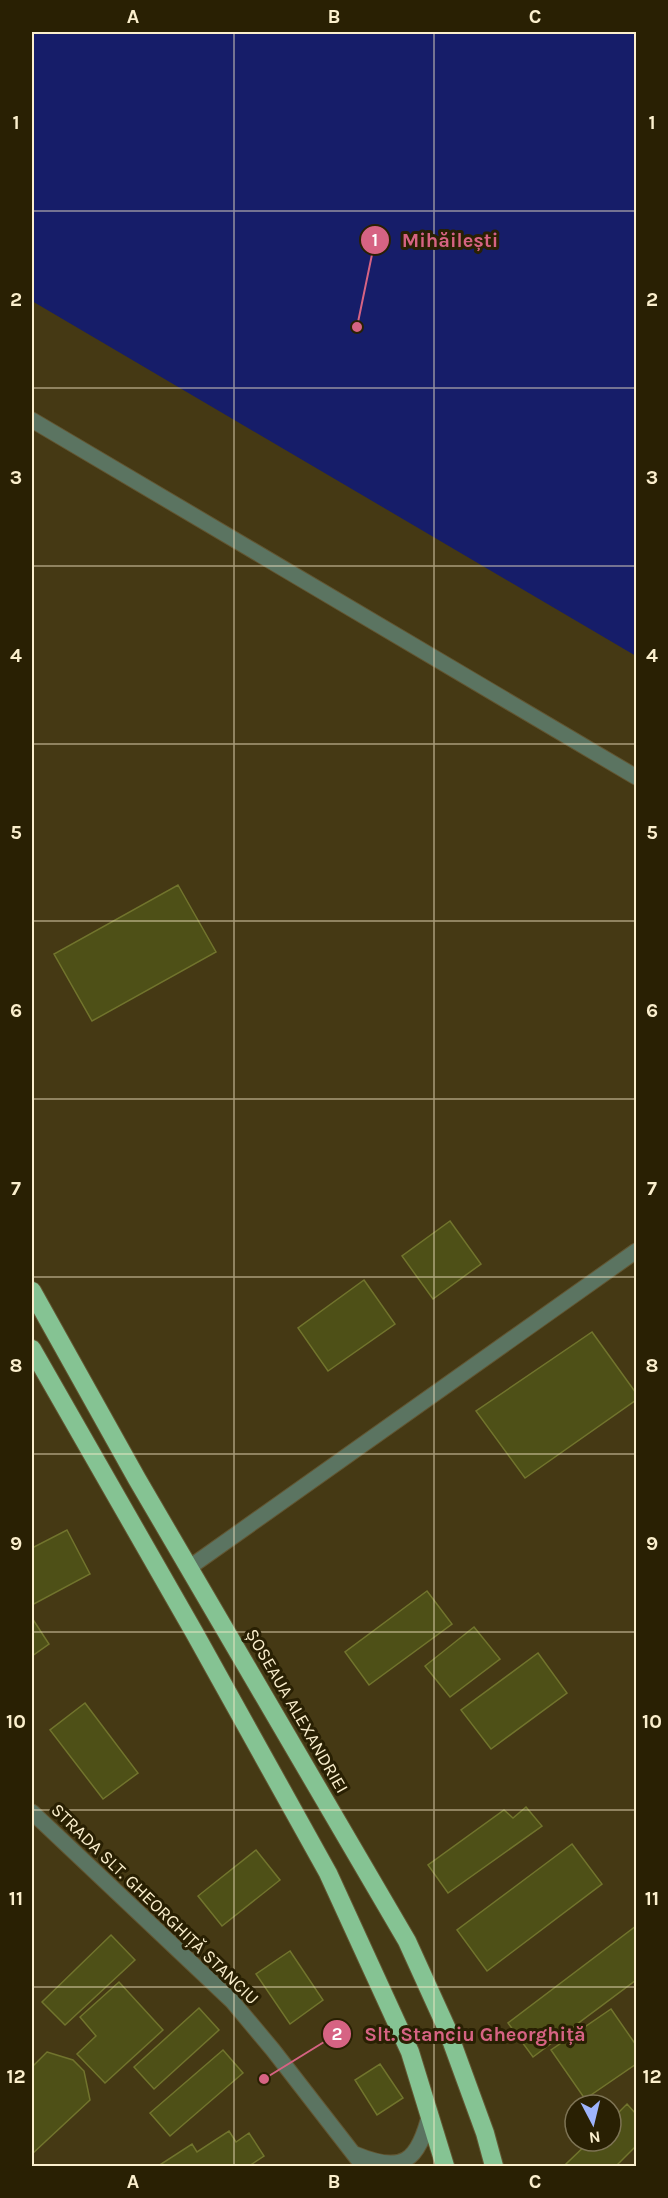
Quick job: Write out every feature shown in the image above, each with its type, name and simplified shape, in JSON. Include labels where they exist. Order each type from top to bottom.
[{"type":"highway","name":"ȘOSEAUA ALEXANDRIEI","points":[[32,1291],[407,1941],[458,2056],[494,2166]]},
{"type":"highway","points":[[32,1349],[194,1632],[328,1873],[410,2052],[445,2166]]},
{"type":"street","points":[[32,420],[636,777]]},
{"type":"street","points":[[190,1567],[636,1251]]},
{"type":"street","name":"STRADA SLT. GHEORGHIȚĂ STANCIU","points":[[32,1812],[232,2001],[359,2160]]},
{"type":"street","points":[[359,2160],[392,2164],[405,2160],[417,2152],[430,2112]]},
{"type":"shaded area","points":[[32,32],[636,32],[636,656],[32,301]]},
{"type":"building","points":[[178,885],[216,952],[92,1021],[54,954]]},
{"type":"building","points":[[450,1221],[481,1264],[433,1299],[402,1256]]},
{"type":"building","points":[[364,1280],[395,1324],[328,1371],[298,1328]]},
{"type":"building","points":[[592,1332],[636,1393],[636,1400],[525,1478],[476,1411]]},
{"type":"building","points":[[67,1530],[90,1574],[32,1605],[32,1548]]},
{"type":"building","points":[[427,1591],[452,1624],[369,1685],[345,1652]]},
{"type":"building","points":[[32,1618],[49,1644],[32,1656]]},
{"type":"building","points":[[474,1627],[500,1659],[450,1697],[425,1666]]},
{"type":"building","points":[[538,1653],[567,1693],[491,1749],[461,1710]]},
{"type":"building","points":[[85,1703],[138,1773],[103,1799],[50,1730]]},
{"type":"building","points":[[526,1807],[542,1826],[448,1893],[428,1865],[504,1810],[513,1818]]},
{"type":"building","points":[[572,1844],[602,1884],[487,1971],[457,1930]]},
{"type":"building","points":[[256,1850],[280,1880],[222,1926],[198,1896]]},
{"type":"building","points":[[636,1926],[636,1980],[533,2057],[508,2023]]},
{"type":"building","points":[[111,1935],[135,1960],[65,2025],[42,2002]]},
{"type":"building","points":[[290,1951],[323,2000],[290,2024],[256,1974]]},
{"type":"building","points":[[119,1982],[163,2030],[105,2083],[77,2054],[96,2036],[80,2017]]},
{"type":"building","points":[[199,2008],[219,2030],[154,2089],[134,2067]]},
{"type":"building","points":[[611,2009],[636,2045],[636,2064],[594,2093],[581,2093],[551,2050]]},
{"type":"building","points":[[223,2050],[243,2073],[170,2136],[150,2113]]},
{"type":"building","points":[[47,2052],[73,2060],[84,2071],[90,2100],[32,2154],[32,2067]]},
{"type":"building","points":[[380,2064],[403,2098],[377,2115],[355,2080]]},
{"type":"building","points":[[627,2104],[636,2114],[636,2146],[616,2166],[569,2166],[566,2164],[577,2153],[623,2153],[623,2108]]},
{"type":"building","points":[[229,2131],[236,2142],[249,2133],[264,2156],[249,2166],[158,2166],[192,2144],[197,2152]]},
{"type":"place","name":"Mihăilești","points":[[357,327]]},
{"type":"place","name":"Slt. Stanciu Gheorghiță","points":[[264,2079]]}]
